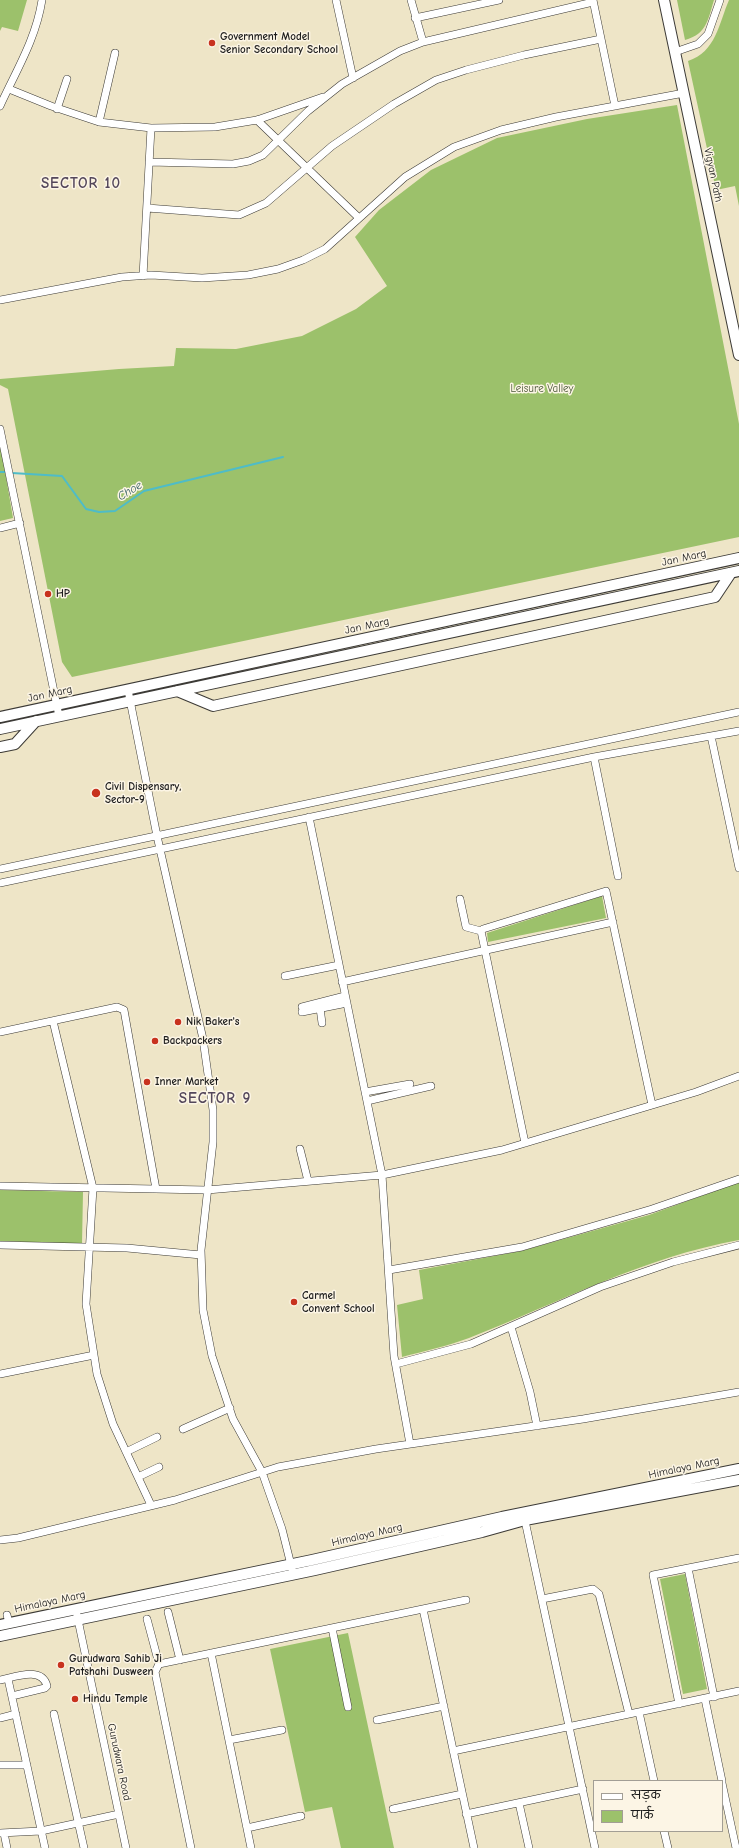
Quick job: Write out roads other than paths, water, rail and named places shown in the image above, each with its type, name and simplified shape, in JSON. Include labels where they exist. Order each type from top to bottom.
[{"type":"main road","name":"Vigyan Path","points":[[664,0],[739,355]]},
{"type":"main road","name":"Jan Marg","points":[[0,717],[739,558]]},
{"type":"main road","points":[[177,691],[213,706],[715,597],[735,572]]},
{"type":"main road","points":[[0,729],[735,572]]},
{"type":"main road","points":[[0,747],[15,744],[36,721]]},
{"type":"main road","name":"Himalaya Marg","points":[[0,1636],[77,1614],[482,1532],[524,1516],[739,1469]]},
{"type":"main road","name":"Himalaya Marg","points":[[524,1516],[739,1480]]},
{"type":"main road","name":"Himalaya Marg","points":[[5,1621],[77,1614]]},
{"type":"street","points":[[0,106],[32,41],[40,15],[42,0]]},
{"type":"street","points":[[336,0],[353,78]]},
{"type":"street","points":[[410,0],[424,42]]},
{"type":"street","points":[[415,18],[498,0]]},
{"type":"street","points":[[675,52],[698,44],[708,34],[720,0]]},
{"type":"street","points":[[149,162],[238,163],[249,161],[263,155],[308,111],[329,95],[353,78],[400,51],[424,42],[593,1],[615,106]]},
{"type":"street","points":[[147,208],[239,215],[266,202],[307,169],[332,146],[394,104],[436,80],[466,70],[509,59],[601,39]]},
{"type":"street","points":[[99,122],[115,53]]},
{"type":"street","points":[[57,108],[67,79]]},
{"type":"street","points":[[9,89],[57,108],[99,122],[151,128],[215,127],[257,120],[329,95]]},
{"type":"street","points":[[0,300],[13,299],[122,277],[142,276],[202,278],[248,275],[278,269],[303,260],[325,249],[405,177],[454,148],[501,130],[556,117],[684,93]]},
{"type":"street","points":[[257,120],[359,218]]},
{"type":"street","points":[[142,276],[151,128]]},
{"type":"street","points":[[0,304],[13,299]]},
{"type":"street","points":[[0,429],[59,716]]},
{"type":"street","points":[[0,528],[20,523]]},
{"type":"street","points":[[128,690],[157,836],[203,1039],[211,1097],[213,1142],[201,1255],[203,1310],[212,1356],[233,1419],[262,1472],[282,1529],[292,1570]]},
{"type":"street","points":[[0,869],[739,712]]},
{"type":"street","points":[[0,883],[594,757],[739,731]]},
{"type":"street","points":[[711,736],[739,868]]},
{"type":"street","points":[[594,757],[618,876]]},
{"type":"street","points":[[309,817],[382,1175],[396,1364],[410,1444]]},
{"type":"street","points":[[460,899],[466,926],[481,931],[606,891],[652,1105]]},
{"type":"street","points":[[342,982],[613,922]]},
{"type":"street","points":[[481,931],[525,1143]]},
{"type":"street","points":[[285,976],[339,965]]},
{"type":"street","points":[[346,1000],[320,1008],[302,1009],[346,1000]]},
{"type":"street","points":[[0,1032],[117,1007],[124,1010],[156,1189]]},
{"type":"street","points":[[320,1008],[322,1023]]},
{"type":"street","points":[[53,1021],[93,1188],[88,1247],[86,1304],[97,1374],[113,1424],[151,1505]]},
{"type":"street","points":[[0,1186],[207,1190],[382,1175],[502,1150],[696,1092],[739,1076]]},
{"type":"street","points":[[365,1092],[410,1084]]},
{"type":"street","points":[[367,1101],[431,1086]]},
{"type":"street","points":[[300,1149],[308,1181]]},
{"type":"street","points":[[389,1270],[522,1246],[652,1209],[739,1179]]},
{"type":"street","points":[[0,1245],[127,1248],[201,1255]]},
{"type":"street","points":[[396,1364],[471,1344],[600,1287],[673,1262],[739,1245]]},
{"type":"street","points":[[511,1326],[530,1392],[537,1426]]},
{"type":"street","points":[[0,1374],[94,1355]]},
{"type":"street","points":[[0,1540],[18,1538],[151,1505],[278,1467],[410,1444],[537,1426],[739,1392]]},
{"type":"street","points":[[183,1429],[230,1408]]},
{"type":"street","points":[[126,1452],[157,1438]]},
{"type":"street","points":[[138,1477],[159,1467]]},
{"type":"street","points":[[524,1516],[595,1848]]},
{"type":"street","points":[[679,1704],[653,1575],[739,1558]]},
{"type":"street","points":[[688,1568],[714,1697]]},
{"type":"street","points":[[542,1599],[593,1589],[599,1594],[629,1714]]},
{"type":"street","points":[[159,1664],[466,1600]]},
{"type":"street","points":[[424,1609],[474,1848]]},
{"type":"street","points":[[168,1612],[180,1660]]},
{"type":"street","name":"Gurudwara Road","points":[[77,1614],[126,1848]]},
{"type":"street","points":[[147,1619],[159,1664],[155,1672],[191,1848]]},
{"type":"street","points":[[332,1628],[348,1707]]},
{"type":"street","points":[[211,1653],[251,1848]]},
{"type":"street","points":[[0,1680],[34,1674],[42,1676],[47,1686],[42,1690],[12,1696]]},
{"type":"street","points":[[8,1679],[45,1848]]},
{"type":"street","points":[[453,1751],[739,1691]]},
{"type":"street","points":[[705,1698],[722,1780]]},
{"type":"street","points":[[377,1720],[444,1706]]},
{"type":"street","points":[[640,1712],[654,1780]]},
{"type":"street","points":[[0,1718],[16,1714]]},
{"type":"street","points":[[54,1714],[84,1848]]},
{"type":"street","points":[[229,1740],[282,1730]]},
{"type":"street","points":[[0,1765],[27,1765]]},
{"type":"street","points":[[723,1787],[736,1848]]},
{"type":"street","points":[[466,1814],[583,1789]]},
{"type":"street","points":[[393,1809],[462,1794]]},
{"type":"street","points":[[519,1802],[530,1848]]},
{"type":"street","points":[[7,1848],[2,1833],[41,1831],[119,1814]]},
{"type":"street","points":[[247,1828],[301,1816]]},
{"type":"street","points":[[664,1832],[668,1848]]},
{"type":"waterway","name":"Choe","points":[[12,473],[62,476],[86,509],[99,512],[115,511],[144,491],[283,457]]},
{"type":"waterway","name":"Choe","points":[[0,472],[7,472]]},
{"type":"place","name":"Government Model Senior Secondary School","points":[[212,43]]},
{"type":"place","name":"HP","points":[[48,594]]},
{"type":"place","name":"Civil Dispensary, Sector-9","points":[[96,793]]},
{"type":"place","name":"Nik Baker's","points":[[178,1022]]},
{"type":"place","name":"Backpackers","points":[[155,1041]]},
{"type":"place","name":"Inner Market","points":[[147,1082]]},
{"type":"place","name":"Carmel Convent School","points":[[294,1302]]},
{"type":"place","name":"Gurudwara Sahib Ji Patshahi Dusween","points":[[61,1665]]},
{"type":"place","name":"Hindu Temple","points":[[75,1699]]},
{"type":"district","name":"SECTOR 10","points":[[81,184]]},
{"type":"district","name":"SECTOR 9","points":[[215,1099]]},
{"type":"park label","name":"Leisure Valley","points":[[542,389]]}]
